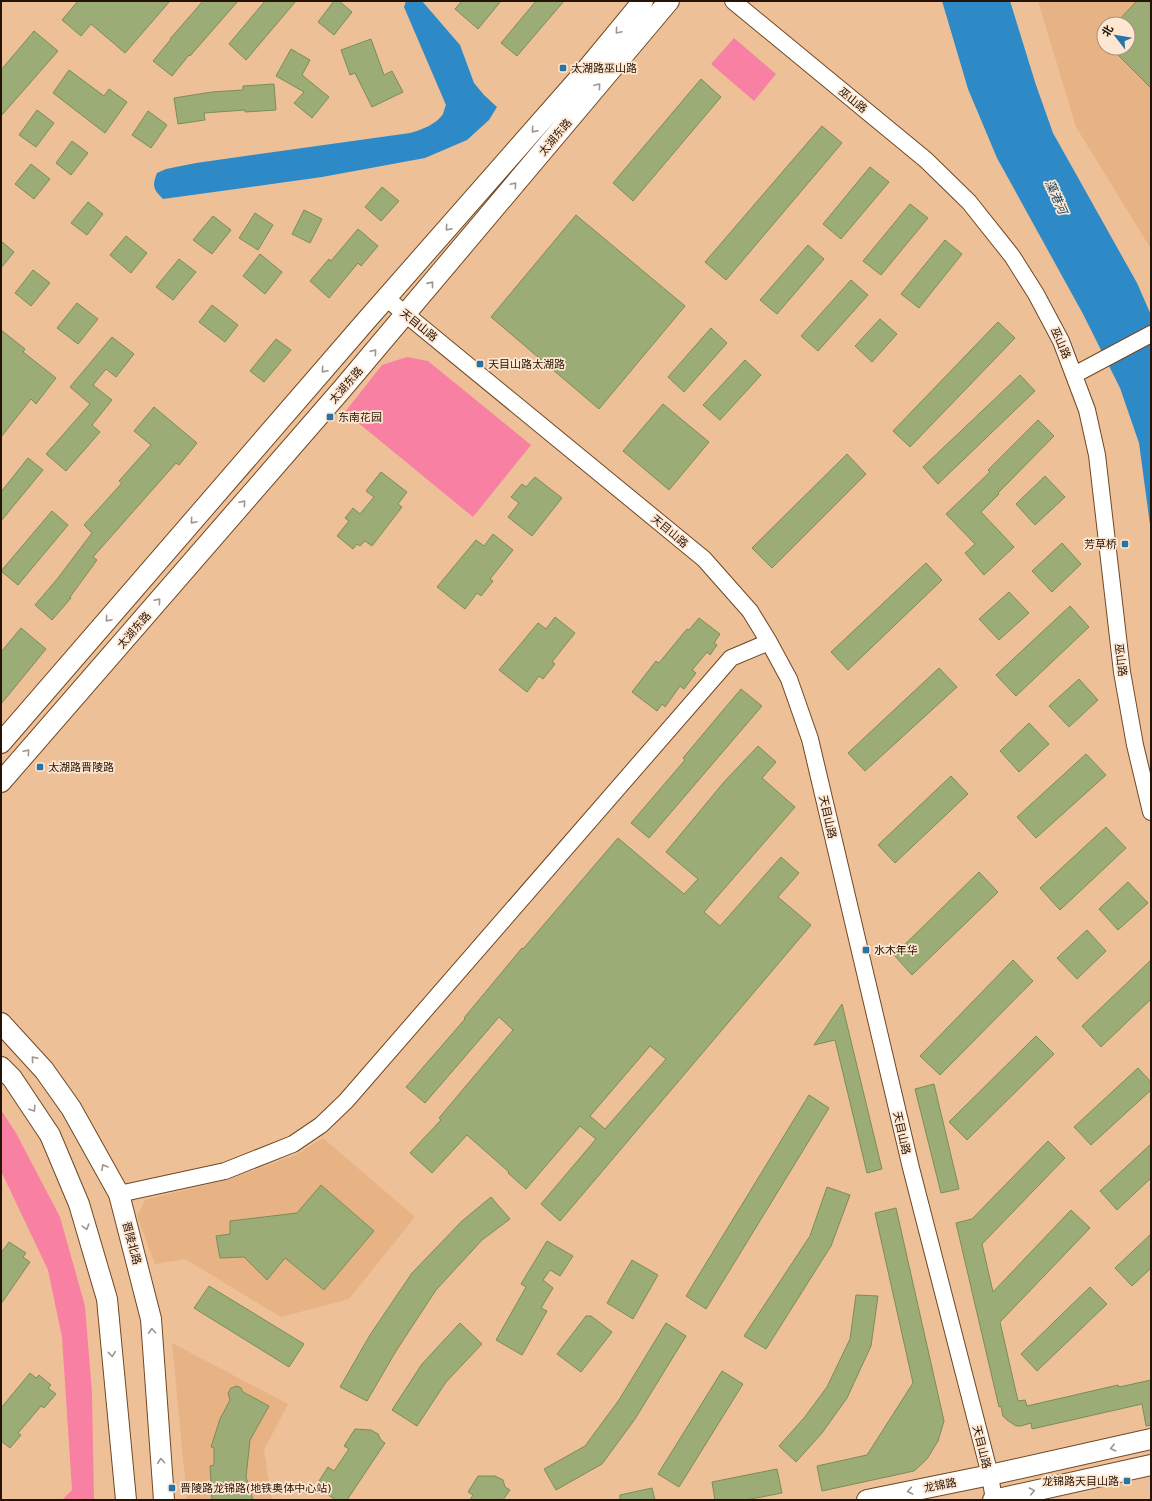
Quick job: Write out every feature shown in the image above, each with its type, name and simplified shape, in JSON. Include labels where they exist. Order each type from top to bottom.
[{"type":"main road","name":"太湖东路","points":[[1,743],[386,298],[581,76],[643,1]]},
{"type":"main road","name":"太湖东路","points":[[1,782],[406,315],[478,227],[669,1]]},
{"type":"main road","name":"晋陵北路","points":[[1,1023],[44,1070],[71,1108],[119,1194],[151,1319],[164,1500]]},
{"type":"main road","points":[[1,1067],[12,1078],[50,1135],[79,1204],[107,1299],[126,1500]]},
{"type":"main road","name":"龙锦路","points":[[867,1500],[990,1475],[1151,1439]]},
{"type":"main road","points":[[994,1500],[1151,1465]]},
{"type":"street","name":"巫山路","points":[[733,1],[926,160],[969,202],[1012,256],[1036,294],[1061,341],[1087,410],[1097,455],[1122,672],[1151,812]]},
{"type":"street","name":"天目山路","points":[[386,298],[704,560],[750,611],[789,679],[810,739],[910,1168],[990,1475],[994,1500]]},
{"type":"street","points":[[1074,375],[1151,334]]},
{"type":"street","points":[[119,1194],[225,1171],[293,1144],[321,1126],[346,1101],[731,658],[769,642]]},
{"type":"shaded area","points":[[1038,1],[1151,1],[1151,249],[1076,127]]},
{"type":"shaded area","points":[[734,38],[776,74],[754,101],[711,64]]},
{"type":"shaded area","points":[[407,357],[428,361],[531,445],[473,517],[345,412],[382,365]]},
{"type":"shaded area","points":[[1,1110],[16,1133],[60,1217],[85,1306],[92,1393],[94,1500],[62,1500],[72,1490],[62,1337],[48,1270],[1,1171]]},
{"type":"shaded area","points":[[323,1138],[415,1217],[349,1299],[281,1317],[185,1259],[155,1264],[137,1216],[145,1200],[227,1180],[296,1155]]},
{"type":"shaded area","points":[[172,1343],[288,1404],[264,1450],[272,1500],[187,1500]]},
{"type":"water","points":[[406,1],[422,1],[460,45],[474,83],[497,107],[489,120],[467,140],[425,158],[322,177],[163,199],[157,193],[154,187],[154,181],[157,173],[166,169],[196,163],[410,133],[437,121],[443,114],[446,105],[404,7]]},
{"type":"water","name":"藻港河","points":[[942,1],[1010,1],[1036,85],[1053,133],[1137,283],[1151,315],[1151,532],[1139,443],[1120,388],[1083,314],[997,158],[968,89]]},
{"type":"building","points":[[78,1],[170,1],[125,53],[91,24],[81,36],[62,20]]},
{"type":"building","points":[[203,1],[238,1],[172,76],[153,61]]},
{"type":"building","points":[[265,1],[296,1],[246,60],[229,44]]},
{"type":"building","points":[[334,1],[339,1],[352,12],[334,35],[318,22]]},
{"type":"building","points":[[462,1],[501,1],[478,29],[455,9]]},
{"type":"building","points":[[536,1],[564,1],[517,56],[501,43]]},
{"type":"building","points":[[1137,1],[1151,1],[1151,88],[1119,56],[1136,56],[1136,16],[1123,16]]},
{"type":"building","points":[[34,31],[58,51],[1,116],[1,70]]},
{"type":"building","points":[[371,39],[384,75],[392,71],[403,92],[372,107],[355,73],[350,75],[341,50]]},
{"type":"building","points":[[291,49],[310,60],[302,75],[329,97],[312,118],[294,103],[304,92],[276,76]]},
{"type":"building","points":[[69,70],[104,96],[109,89],[127,102],[105,133],[53,93]]},
{"type":"building","points":[[701,79],[721,97],[633,201],[613,183]]},
{"type":"building","points":[[274,84],[276,110],[245,112],[245,110],[204,113],[205,120],[178,124],[174,98],[212,92],[243,90],[243,86]]},
{"type":"building","points":[[37,110],[54,123],[36,147],[19,135]]},
{"type":"building","points":[[148,111],[167,125],[151,148],[132,135]]},
{"type":"building","points":[[822,126],[842,143],[726,280],[705,262]]},
{"type":"building","points":[[72,141],[88,153],[71,175],[56,163]]},
{"type":"building","points":[[31,164],[50,179],[34,199],[15,184]]},
{"type":"building","points":[[870,167],[889,182],[841,239],[823,224]]},
{"type":"building","points":[[382,187],[399,201],[381,221],[365,207]]},
{"type":"building","points":[[88,202],[103,214],[87,235],[71,223]]},
{"type":"building","points":[[910,204],[928,218],[881,275],[863,261]]},
{"type":"building","points":[[304,210],[322,219],[310,243],[292,234]]},
{"type":"building","points":[[255,213],[273,225],[258,250],[239,238]]},
{"type":"building","points":[[576,215],[685,306],[599,409],[491,317]]},
{"type":"building","points":[[213,216],[231,230],[212,254],[193,240]]},
{"type":"building","points":[[358,229],[378,246],[361,266],[358,263],[329,298],[310,281],[329,259],[331,261]]},
{"type":"building","points":[[126,236],[147,253],[131,273],[110,255]]},
{"type":"building","points":[[945,240],[962,254],[919,308],[901,294]]},
{"type":"building","points":[[1,241],[14,252],[1,268]]},
{"type":"building","points":[[808,245],[824,259],[777,314],[760,300]]},
{"type":"building","points":[[260,254],[282,272],[265,294],[243,276]]},
{"type":"building","points":[[179,259],[196,272],[173,300],[156,287]]},
{"type":"building","points":[[33,270],[50,283],[31,306],[15,293]]},
{"type":"building","points":[[851,280],[868,295],[818,351],[801,336]]},
{"type":"building","points":[[77,303],[98,319],[78,344],[57,328]]},
{"type":"building","points":[[212,305],[238,325],[225,342],[199,322]]},
{"type":"building","points":[[880,319],[897,334],[872,362],[855,346]]},
{"type":"building","points":[[998,322],[1015,338],[910,447],[893,431]]},
{"type":"building","points":[[711,328],[727,343],[684,392],[668,377]]},
{"type":"building","points":[[1,330],[25,349],[23,352],[56,378],[36,404],[31,399],[1,437]]},
{"type":"building","points":[[112,337],[134,354],[116,377],[106,369],[93,385],[112,400],[92,425],[100,432],[66,471],[46,454],[90,404],[70,387]]},
{"type":"building","points":[[276,339],[291,350],[264,382],[250,371]]},
{"type":"building","points":[[745,360],[761,375],[720,420],[703,405]]},
{"type":"building","points":[[1020,375],[1035,391],[938,484],[923,467]]},
{"type":"building","points":[[663,404],[709,442],[669,490],[623,451]]},
{"type":"building","points":[[154,407],[197,443],[179,465],[176,463],[93,557],[97,560],[70,597],[71,598],[52,620],[35,605],[58,578],[92,533],[84,525],[122,483],[119,481],[151,445],[134,431]]},
{"type":"building","points":[[1038,420],[1054,436],[981,512],[1014,547],[984,575],[965,553],[975,544],[946,514],[990,472],[988,470]]},
{"type":"building","points":[[847,454],[866,474],[772,568],[752,548]]},
{"type":"building","points":[[28,458],[43,470],[1,521],[1,492]]},
{"type":"building","points":[[381,472],[407,492],[398,504],[402,507],[372,546],[365,541],[360,546],[357,544],[353,549],[337,536],[349,521],[345,518],[353,508],[360,514],[374,497],[366,491]]},
{"type":"building","points":[[1045,476],[1065,497],[1035,525],[1016,504]]},
{"type":"building","points":[[535,477],[562,498],[532,536],[508,517],[519,503],[511,497],[522,484],[526,487]]},
{"type":"building","points":[[52,511],[68,525],[18,585],[1,571]]},
{"type":"building","points":[[493,534],[513,550],[490,579],[493,581],[481,596],[477,593],[465,609],[437,587],[476,540],[484,546]]},
{"type":"building","points":[[1062,543],[1081,564],[1052,592],[1032,571]]},
{"type":"building","points":[[926,563],[942,580],[848,670],[831,652]]},
{"type":"building","points":[[1009,592],[1029,613],[999,640],[979,619]]},
{"type":"building","points":[[1070,606],[1089,627],[1016,696],[996,675]]},
{"type":"building","points":[[555,617],[575,633],[552,662],[555,664],[543,679],[539,676],[527,692],[499,670],[538,623],[546,629]]},
{"type":"building","points":[[699,618],[720,634],[714,643],[717,645],[710,655],[707,652],[692,670],[696,673],[684,689],[680,686],[665,707],[662,704],[657,711],[632,692],[656,661],[659,663],[687,629],[689,630]]},
{"type":"building","points":[[21,628],[46,649],[1,704],[1,652]]},
{"type":"building","points":[[939,668],[957,687],[865,771],[848,753]]},
{"type":"building","points":[[1079,679],[1098,700],[1069,727],[1049,706]]},
{"type":"building","points":[[741,689],[762,706],[649,838],[631,823],[685,760],[683,758]]},
{"type":"building","points":[[1029,723],[1049,744],[1019,772],[1000,751]]},
{"type":"building","points":[[758,746],[776,762],[762,778],[795,807],[704,912],[720,926],[781,857],[799,873],[778,897],[811,925],[560,1221],[541,1204],[596,1139],[580,1126],[526,1189],[467,1135],[432,1173],[410,1153],[441,1120],[439,1118],[513,1030],[499,1017],[425,1103],[406,1087],[465,1019],[464,1018],[522,948],[523,949],[618,838],[684,894],[698,879],[666,852],[724,782]],"holes":[[[650,1046],[666,1059],[605,1129],[590,1116]]]},
{"type":"building","points":[[1086,754],[1106,775],[1036,838],[1017,817]]},
{"type":"building","points":[[951,776],[968,794],[895,863],[878,845]]},
{"type":"building","points":[[1106,827],[1126,848],[1060,910],[1040,888]]},
{"type":"building","points":[[979,872],[998,892],[912,975],[894,955]]},
{"type":"building","points":[[1128,882],[1148,903],[1118,930],[1099,909]]},
{"type":"building","points":[[1087,930],[1106,951],[1077,979],[1057,958]]},
{"type":"building","points":[[1013,960],[1033,981],[940,1075],[920,1056]]},
{"type":"building","points":[[1151,960],[1151,999],[1101,1047],[1082,1026]]},
{"type":"building","points":[[842,1004],[882,1169],[867,1173],[835,1040],[814,1045]]},
{"type":"building","points":[[1036,1036],[1054,1054],[967,1140],[949,1122]]},
{"type":"building","points":[[1138,1068],[1151,1082],[1151,1090],[1091,1145],[1074,1127]]},
{"type":"building","points":[[934,1084],[959,1189],[941,1193],[915,1089]]},
{"type":"building","points":[[809,1095],[829,1108],[706,1309],[686,1296]]},
{"type":"building","points":[[1048,1141],[1065,1158],[982,1244],[993,1292],[1071,1210],[1090,1228],[1000,1322],[1018,1401],[1025,1400],[1027,1406],[1118,1385],[1119,1387],[1151,1380],[1151,1425],[1146,1426],[1142,1404],[1032,1429],[1031,1423],[1016,1426],[1007,1420],[1003,1416],[1001,1406],[999,1407],[956,1223],[972,1219]]},
{"type":"building","points":[[1151,1144],[1151,1178],[1117,1210],[1100,1191]]},
{"type":"building","points":[[321,1185],[374,1231],[324,1290],[285,1258],[267,1280],[244,1257],[220,1258],[216,1236],[230,1234],[230,1221],[297,1213]]},
{"type":"building","points":[[827,1187],[850,1195],[831,1246],[766,1349],[744,1336],[810,1236]]},
{"type":"building","points":[[491,1197],[510,1219],[482,1240],[436,1290],[396,1351],[367,1401],[340,1387],[370,1335],[412,1273],[462,1221]]},
{"type":"building","points":[[896,1208],[944,1421],[938,1441],[927,1459],[914,1471],[822,1491],[817,1466],[867,1455],[913,1383],[875,1213]]},
{"type":"building","points":[[1151,1234],[1151,1268],[1132,1286],[1115,1268]]},
{"type":"building","points":[[547,1241],[573,1256],[560,1276],[550,1270],[543,1280],[553,1288],[541,1308],[547,1311],[522,1355],[496,1340],[526,1287],[521,1284]]},
{"type":"building","points":[[9,1242],[26,1253],[23,1257],[30,1262],[1,1304],[1,1253]]},
{"type":"building","points":[[632,1260],[658,1275],[633,1319],[607,1303]]},
{"type":"building","points":[[209,1286],[304,1344],[289,1367],[194,1308]]},
{"type":"building","points":[[1090,1287],[1107,1304],[1037,1371],[1021,1354]]},
{"type":"building","points":[[856,1295],[878,1296],[871,1346],[847,1398],[822,1433],[796,1462],[779,1446],[804,1418],[827,1387],[850,1339]]},
{"type":"building","points":[[586,1316],[591,1316],[612,1332],[581,1372],[557,1354]]},
{"type":"building","points":[[460,1323],[482,1344],[446,1382],[417,1426],[392,1410],[422,1364]]},
{"type":"building","points":[[666,1323],[686,1336],[635,1419],[602,1464],[556,1490],[544,1469],[585,1446],[619,1400]]},
{"type":"building","points":[[722,1371],[743,1384],[679,1487],[658,1474]]},
{"type":"building","points":[[30,1373],[36,1378],[39,1375],[51,1385],[48,1388],[56,1394],[44,1408],[41,1406],[18,1433],[21,1435],[10,1448],[1,1441],[1,1408]]},
{"type":"building","points":[[237,1386],[241,1388],[243,1392],[269,1406],[250,1440],[246,1477],[253,1500],[212,1500],[210,1466],[214,1465],[214,1448],[211,1447],[220,1419],[230,1400],[228,1393],[231,1388]]},
{"type":"building","points":[[355,1429],[371,1430],[378,1434],[381,1440],[385,1443],[347,1500],[336,1500],[322,1491],[325,1485],[319,1481],[328,1467],[334,1471],[349,1449],[344,1446]]},
{"type":"building","points":[[777,1469],[782,1493],[746,1500],[715,1500],[712,1482]]},
{"type":"building","points":[[478,1476],[495,1476],[503,1480],[505,1487],[510,1490],[503,1500],[470,1500],[473,1495],[468,1492]]},
{"type":"building","points":[[652,1488],[655,1500],[620,1500],[620,1495]]},
{"type":"place","name":"太湖路巫山路","points":[[563,68]]},
{"type":"place","name":"天目山路太湖路","points":[[480,364]]},
{"type":"place","name":"东南花园","points":[[330,417]]},
{"type":"place","name":"芳草桥","points":[[1125,544]]},
{"type":"place","name":"太湖路晋陵路","points":[[40,767]]},
{"type":"place","name":"水木年华","points":[[866,950]]},
{"type":"place","name":"龙锦路天目山路","points":[[1127,1481]]},
{"type":"place","name":"晋陵路龙锦路(地铁奥体中心站)","points":[[172,1488]]}]
